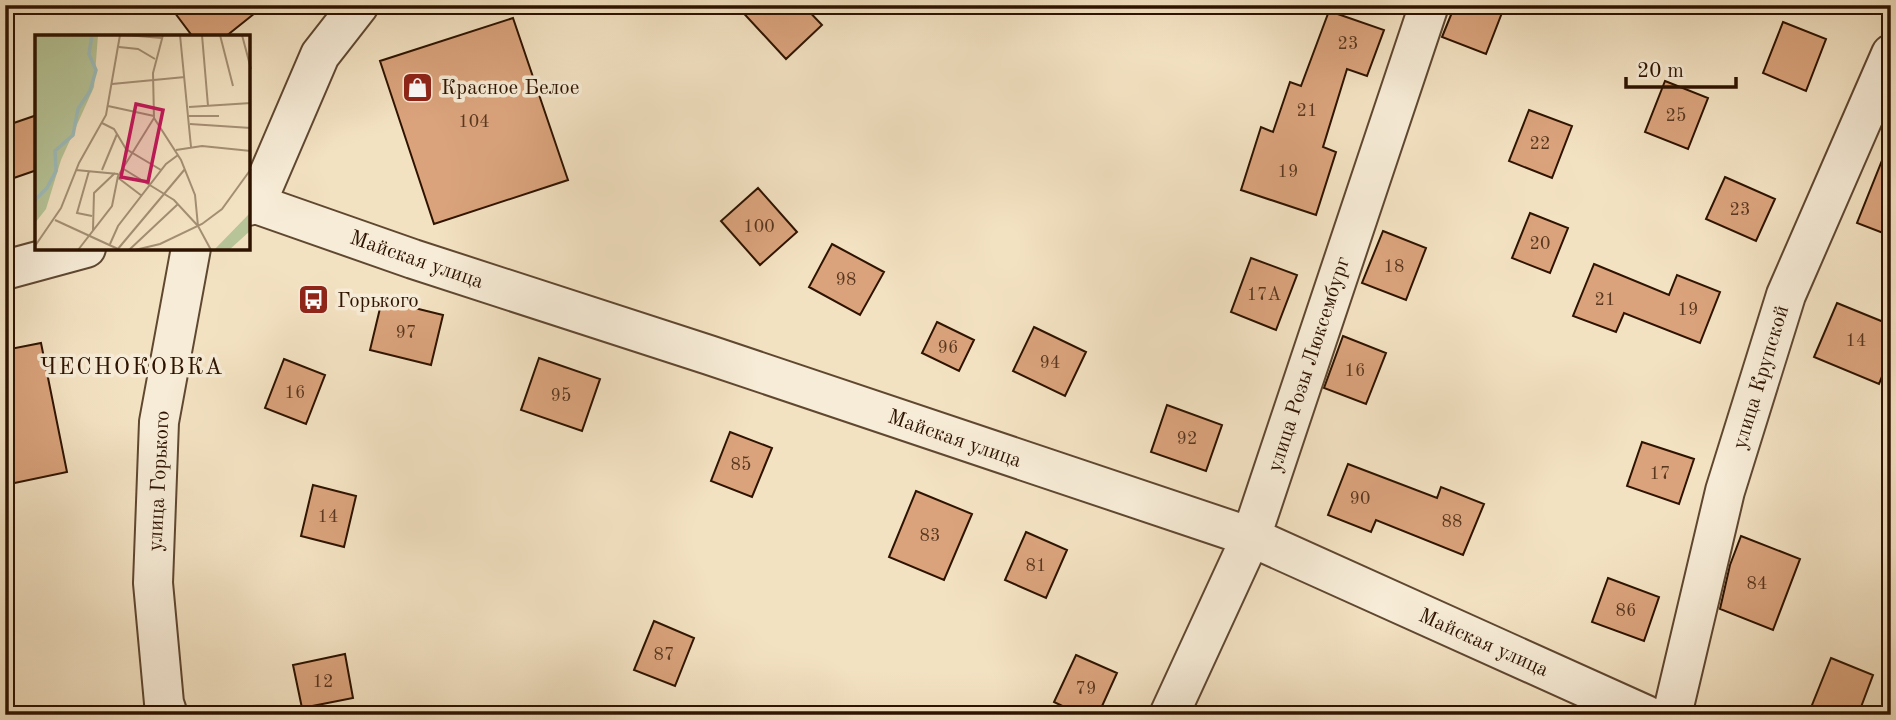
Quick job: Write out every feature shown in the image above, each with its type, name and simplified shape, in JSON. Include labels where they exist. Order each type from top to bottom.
[{"type":"street","points":[[252,205],[320,55],[359,5]]},
{"type":"street","name":"улица Розы Люксембург","points":[[1169,715],[1251,537],[1429,5]]},
{"type":"street","name":"улица Крупской","points":[[1672,715],[1725,491],[1786,295],[1891,54]]},
{"type":"street","name":"Майская улица","points":[[252,205],[1251,537],[1646,715]]},
{"type":"street","points":[[5,270],[79,250]]},
{"type":"street","name":"улица Горького","points":[[168,715],[164,703],[153,583],[159,422],[191,250]]},
{"type":"building","points":[[169,5],[265,5],[228,35],[192,35]]},
{"type":"building","points":[[736,5],[803,5],[822,25],[786,59]]},
{"type":"building","points":[[1455,5],[1505,5],[1486,54],[1442,37]]},
{"type":"building","points":[[1329,11],[1384,30],[1367,76],[1347,69],[1323,147],[1336,152],[1316,215],[1241,190],[1261,127],[1273,132],[1290,82],[1301,86]]},
{"type":"building","points":[[513,18],[568,180],[434,224],[380,61]]},
{"type":"building","points":[[1783,22],[1826,39],[1806,91],[1763,73]]},
{"type":"building","points":[[1665,81],[1708,98],[1688,149],[1645,132]]},
{"type":"building","points":[[1529,110],[1572,126],[1552,178],[1509,161]]},
{"type":"building","points":[[35,116],[35,171],[5,181],[5,126]]},
{"type":"building","points":[[1891,143],[1891,236],[1857,223]]},
{"type":"building","points":[[1725,177],[1775,199],[1756,241],[1706,219]]},
{"type":"building","points":[[758,188],[797,232],[760,265],[721,221]]},
{"type":"building","points":[[1530,213],[1568,228],[1550,273],[1512,258]]},
{"type":"building","points":[[1383,231],[1426,248],[1406,300],[1362,283]]},
{"type":"building","points":[[832,244],[884,272],[860,315],[809,287]]},
{"type":"building","points":[[1251,258],[1297,275],[1276,330],[1231,312]]},
{"type":"building","points":[[1594,264],[1669,295],[1677,275],[1720,292],[1700,343],[1624,313],[1616,332],[1573,316]]},
{"type":"building","points":[[382,300],[443,315],[431,365],[370,350]]},
{"type":"building","points":[[1837,303],[1891,325],[1891,355],[1879,384],[1814,357]]},
{"type":"building","points":[[937,322],[974,340],[959,371],[922,353]]},
{"type":"building","points":[[1034,327],[1086,352],[1065,396],[1013,371]]},
{"type":"building","points":[[1343,336],[1386,353],[1366,404],[1324,388]]},
{"type":"building","points":[[41,343],[67,472],[5,485],[5,350]]},
{"type":"building","points":[[539,358],[600,379],[582,431],[521,410]]},
{"type":"building","points":[[284,359],[325,375],[306,424],[265,408]]},
{"type":"building","points":[[1167,405],[1222,425],[1206,471],[1151,452]]},
{"type":"building","points":[[730,432],[772,448],[752,497],[711,481]]},
{"type":"building","points":[[1642,442],[1694,459],[1679,504],[1627,486]]},
{"type":"building","points":[[1348,464],[1437,498],[1441,487],[1484,504],[1463,555],[1376,520],[1371,532],[1328,515]]},
{"type":"building","points":[[313,485],[356,496],[344,547],[301,536]]},
{"type":"building","points":[[916,491],[972,514],[944,580],[889,557]]},
{"type":"building","points":[[1026,532],[1067,550],[1046,598],[1005,580]]},
{"type":"building","points":[[1741,536],[1800,559],[1773,630],[1720,609],[1730,565]]},
{"type":"building","points":[[1608,578],[1659,597],[1644,641],[1592,622]]},
{"type":"building","points":[[654,621],[694,638],[675,686],[634,670]]},
{"type":"building","points":[[345,654],[353,698],[302,708],[293,665]]},
{"type":"building","points":[[1076,655],[1117,673],[1098,715],[1081,715],[1054,702]]},
{"type":"building","points":[[1831,658],[1873,675],[1858,715],[1808,715]]},
{"type":"place","name":"Красное Белое","points":[[418,87]]},
{"type":"place","name":"Горького","points":[[314,300]]},
{"type":"district","name":"ЧЕСНОКОВКА","points":[[132,366]]}]
